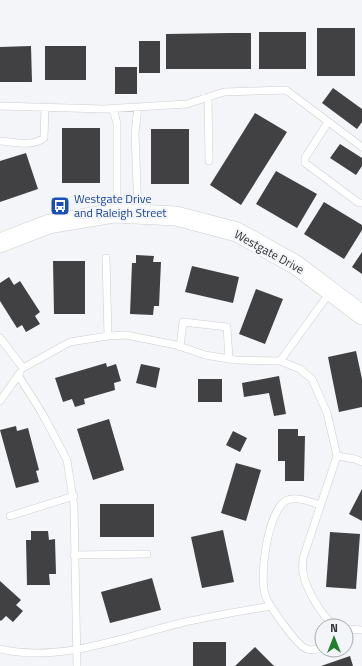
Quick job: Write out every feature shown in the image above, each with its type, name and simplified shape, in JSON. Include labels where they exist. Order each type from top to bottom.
[{"type":"street","name":"Westgate Drive","points":[[0,243],[49,224],[117,213],[176,216],[237,232],[296,265],[362,315]]},
{"type":"lane","points":[[0,106],[113,109],[187,104],[224,92],[286,90],[362,147]]},
{"type":"lane","points":[[208,98],[209,161]]},
{"type":"lane","points":[[138,107],[135,133],[138,214]]},
{"type":"lane","points":[[0,141],[27,144],[39,142],[44,138],[45,108]]},
{"type":"lane","points":[[113,109],[117,124],[117,213]]},
{"type":"lane","points":[[328,122],[305,158],[305,163],[359,203],[362,203]]},
{"type":"lane","points":[[106,258],[108,336]]},
{"type":"lane","points":[[280,362],[331,291]]},
{"type":"lane","points":[[180,347],[183,322],[228,327],[229,359]]},
{"type":"lane","points":[[0,401],[23,368],[70,342],[108,336],[126,335],[180,347],[205,355],[229,359],[280,362],[300,369],[312,379],[327,413],[337,456],[303,558],[303,574],[316,604],[329,618]]},
{"type":"lane","points":[[0,338],[23,368]]},
{"type":"lane","points":[[18,375],[42,413],[67,460],[74,496],[74,555],[77,567],[77,666]]},
{"type":"lane","points":[[337,456],[355,459],[362,462]]},
{"type":"lane","points":[[10,516],[74,496]]},
{"type":"lane","points":[[314,649],[307,650],[300,646],[271,606],[266,597],[264,570],[271,524],[280,504],[289,499],[302,499],[320,505]]},
{"type":"lane","points":[[74,555],[146,554]]},
{"type":"lane","points":[[0,649],[17,653],[58,652],[99,644],[181,623],[271,606]]},
{"type":"building","points":[[317,28],[355,28],[355,76],[317,76]]},
{"type":"building","points":[[259,32],[306,32],[306,69],[259,69]]},
{"type":"building","points":[[251,33],[251,69],[166,69],[166,34]]},
{"type":"building","points":[[139,41],[160,41],[160,73],[139,73]]},
{"type":"building","points":[[31,46],[32,82],[0,82],[0,47]]},
{"type":"building","points":[[45,46],[86,46],[86,80],[45,80]]},
{"type":"building","points":[[115,67],[137,67],[137,94],[115,94]]},
{"type":"building","points":[[333,88],[362,109],[362,122],[357,129],[322,103]]},
{"type":"building","points":[[255,113],[287,132],[241,205],[210,185]]},
{"type":"building","points":[[62,128],[100,128],[100,183],[62,183]]},
{"type":"building","points":[[151,129],[189,129],[189,184],[151,184]]},
{"type":"building","points":[[340,144],[362,158],[362,166],[356,175],[330,158]]},
{"type":"building","points":[[26,153],[38,189],[0,202],[0,161]]},
{"type":"building","points":[[276,171],[317,194],[297,228],[256,204]]},
{"type":"building","points":[[324,202],[362,225],[362,230],[344,259],[304,234]]},
{"type":"building","points":[[362,252],[362,274],[352,267]]},
{"type":"building","points":[[136,255],[154,256],[153,262],[161,262],[159,306],[154,306],[153,315],[130,314],[132,263],[136,263]]},
{"type":"building","points":[[53,261],[85,261],[85,314],[54,314]]},
{"type":"building","points":[[192,266],[239,277],[233,303],[185,292]]},
{"type":"building","points":[[9,277],[14,285],[20,281],[40,312],[35,316],[40,324],[26,332],[22,325],[17,328],[0,301],[0,283]]},
{"type":"building","points":[[256,289],[283,299],[265,344],[239,334]]},
{"type":"building","points":[[356,351],[362,379],[362,407],[339,412],[328,357]]},
{"type":"building","points":[[106,363],[107,367],[116,364],[121,381],[114,383],[115,390],[84,399],[85,404],[75,407],[72,399],[63,402],[55,378]]},
{"type":"building","points":[[141,364],[160,368],[156,388],[136,383]]},
{"type":"building","points":[[279,376],[286,414],[274,416],[269,393],[244,397],[242,383]]},
{"type":"building","points":[[198,379],[222,379],[222,402],[198,402]]},
{"type":"building","points":[[109,419],[124,470],[93,480],[77,429]]},
{"type":"building","points":[[16,426],[17,431],[28,428],[39,470],[36,471],[39,482],[16,488],[0,430]]},
{"type":"building","points":[[278,429],[298,429],[298,436],[305,436],[304,481],[285,481],[285,461],[278,461]]},
{"type":"building","points":[[233,431],[247,438],[240,452],[226,445]]},
{"type":"building","points":[[236,463],[261,470],[246,521],[221,513]]},
{"type":"building","points":[[362,489],[362,521],[349,514]]},
{"type":"building","points":[[100,504],[154,504],[154,537],[100,537]]},
{"type":"building","points":[[223,530],[234,582],[202,588],[191,537]]},
{"type":"building","points":[[31,531],[48,531],[49,540],[55,539],[56,574],[49,574],[50,585],[27,585],[26,540],[31,540]]},
{"type":"building","points":[[330,532],[360,534],[356,589],[326,587]]},
{"type":"building","points":[[152,578],[161,610],[110,623],[101,592]]},
{"type":"building","points":[[0,581],[21,600],[16,605],[23,611],[13,622],[6,616],[1,621],[0,620]]},
{"type":"building","points":[[193,642],[226,642],[226,666],[193,666]]},
{"type":"building","points":[[255,647],[274,666],[235,666]]},
{"type":"building","points":[[344,658],[351,658],[353,666],[321,666]]},
{"type":"place","name":"Westgate Drive and Raleigh Street","points":[[60,206]]}]
